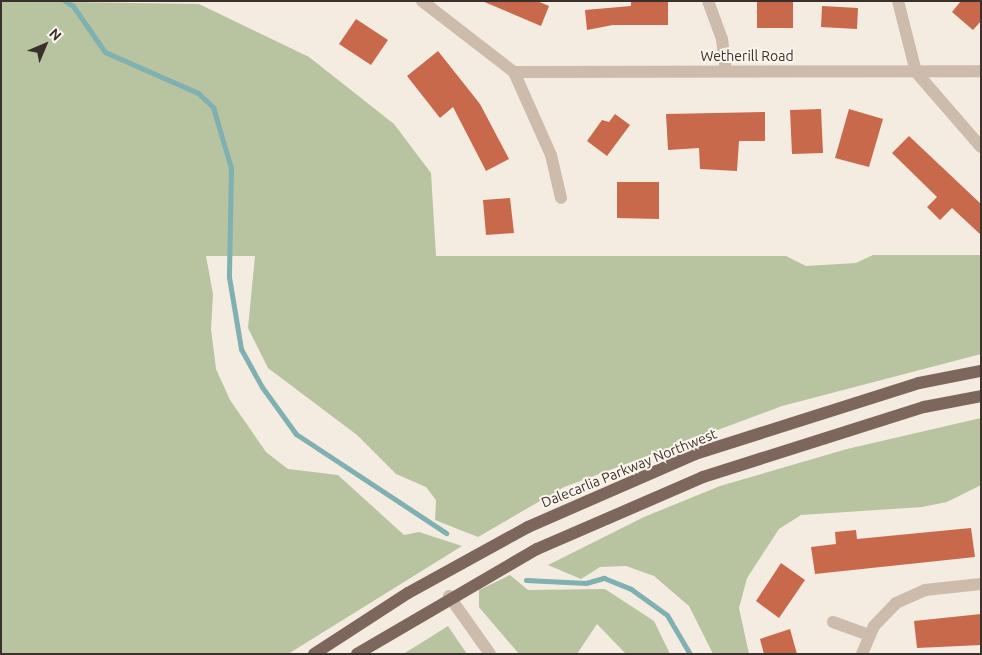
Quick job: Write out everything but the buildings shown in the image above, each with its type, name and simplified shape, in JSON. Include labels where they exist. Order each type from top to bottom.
[{"type":"main road","name":"Dalecarlia Parkway Northwest","points":[[314,654],[408,593],[502,540],[695,454],[919,383],[981,371]]},
{"type":"main road","points":[[357,654],[449,596],[537,549],[703,477],[924,407],[981,396]]},
{"type":"street","points":[[422,1],[514,72],[551,155],[561,198]]},
{"type":"street","points":[[708,1],[722,39],[726,71]]},
{"type":"street","points":[[898,1],[916,72],[981,147]]},
{"type":"street","name":"Wetherill Road","points":[[514,72],[981,71]]},
{"type":"street","points":[[862,654],[868,635],[888,609],[910,595],[981,584]]},
{"type":"street","points":[[449,596],[490,654]]},
{"type":"street","points":[[833,622],[868,635]]},
{"type":"green space","points":[[1,1],[199,4],[309,57],[394,124],[431,173],[436,256],[786,256],[806,266],[856,263],[873,255],[981,255],[981,354],[782,406],[564,487],[478,537],[435,520],[436,500],[426,487],[396,474],[357,435],[268,368],[248,328],[255,256],[206,256],[213,294],[211,329],[216,369],[230,400],[266,452],[288,469],[338,475],[404,535],[419,532],[462,546],[288,654],[1,654]]},
{"type":"green space","points":[[981,418],[981,485],[947,502],[922,507],[801,515],[779,529],[747,578],[739,608],[749,654],[713,654],[689,606],[654,576],[626,566],[600,567],[581,579],[548,565],[644,517],[720,486],[847,449]]},
{"type":"green space","points":[[510,575],[528,590],[605,589],[654,621],[670,654],[626,654],[597,624],[577,654],[519,654],[479,607],[479,590]]},
{"type":"green space","points":[[448,626],[467,654],[403,654],[413,648]]},
{"type":"waterway","points":[[65,1],[73,6],[105,52],[198,93],[213,107],[231,168],[229,277],[241,349],[262,387],[296,434],[446,533]]},
{"type":"waterway","points":[[526,580],[586,583],[604,578],[631,589],[667,615],[690,654]]}]
